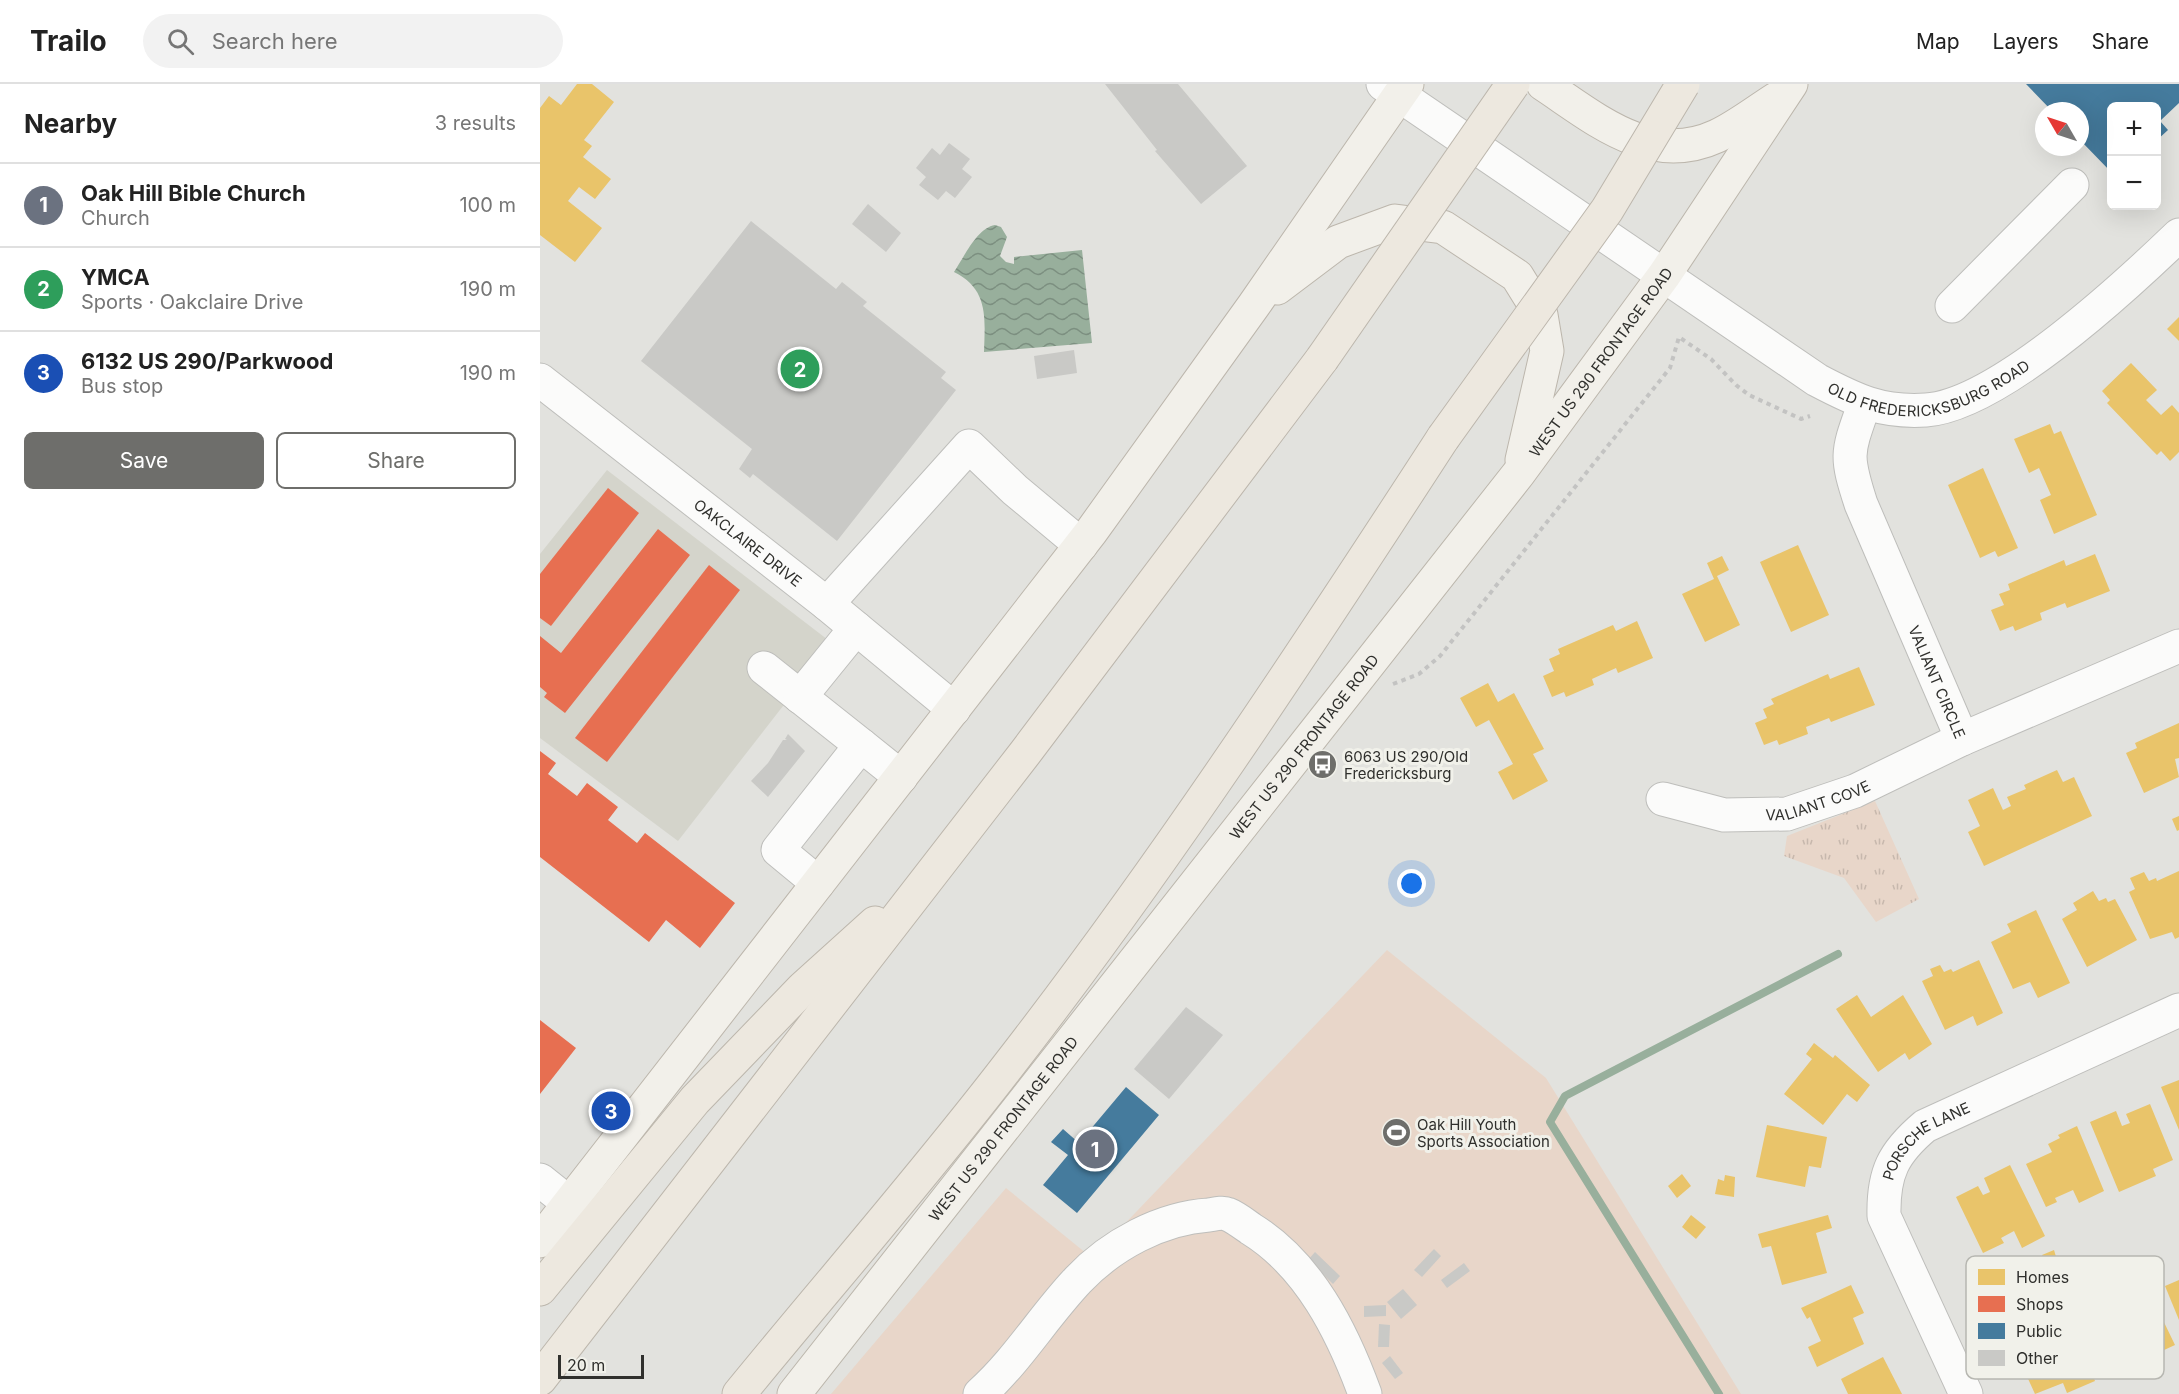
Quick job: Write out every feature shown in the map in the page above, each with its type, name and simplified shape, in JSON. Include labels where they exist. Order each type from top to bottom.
[{"type":"highway","points":[[540,1379],[934,870],[1322,359],[1513,84]]},
{"type":"highway","points":[[739,1394],[1015,1057],[1174,838],[1296,665],[1443,438],[1607,210],[1683,84]]},
{"type":"highway","points":[[540,1288],[695,1100],[803,988],[934,870]]},
{"type":"main road","points":[[1543,84],[1621,135],[1668,148],[1716,136],[1788,88]]},
{"type":"main road","points":[[540,1241],[1081,545],[1254,305],[1396,88]]},
{"type":"main road","name":"WEST US 290 FRONTAGE ROAD","points":[[794,1394],[1519,473],[1665,274],[1788,88]]},
{"type":"main road","points":[[1254,305],[1338,242],[1395,222],[1443,227],[1517,276],[1541,315],[1547,351],[1519,473]]},
{"type":"street","name":"OLD FREDERICKSBURG ROAD","points":[[1396,88],[1817,380],[1864,405],[1927,410],[1973,396],[2006,378],[2093,312],[2179,235]]},
{"type":"street","points":[[1952,306],[2072,185]]},
{"type":"street","name":"OAKCLAIRE DRIVE","points":[[540,380],[827,604],[954,709]]},
{"type":"street","name":"VALIANT CIRCLE","points":[[1864,405],[1850,445],[1848,465],[1861,504],[1962,739],[2179,646]]},
{"type":"street","points":[[827,604],[969,446],[1015,490],[1081,545]]},
{"type":"street","points":[[800,697],[856,628]]},
{"type":"street","points":[[764,668],[901,777]]},
{"type":"street","name":"VALIANT COVE","points":[[1663,799],[1724,815],[1787,814],[1855,791],[1962,739]]},
{"type":"street","points":[[818,883],[778,850],[861,745]]},
{"type":"street","name":"PORSCHE LANE","points":[[1966,1394],[1884,1216],[1883,1194],[1889,1168],[1902,1145],[1925,1126],[2179,1010]]},
{"type":"street","points":[[540,1180],[570,1204]]},
{"type":"street","points":[[980,1394],[1026,1347],[1078,1279],[1099,1262],[1149,1228],[1188,1216],[1227,1214],[1267,1239],[1296,1268],[1326,1308],[1352,1358],[1365,1394]]},
{"type":"path","points":[[1679,337],[1711,358],[1736,385],[1749,395],[1801,419],[1810,417]]},
{"type":"shaded area","points":[[607,470],[832,643],[678,841],[540,738],[540,554]]},
{"type":"green space","points":[[1875,801],[1919,899],[1876,922],[1844,878],[1784,856],[1787,836]]},
{"type":"green space","name":"Oak Hill Youth Sports Association","points":[[1387,950],[1546,1078],[1741,1394],[831,1394],[1006,1188],[1092,1258]]},
{"type":"water","points":[[995,225],[1001,227],[1007,237],[1000,256],[1006,262],[1014,264],[1014,257],[1082,250],[1092,343],[984,352],[985,328],[979,296],[974,287],[954,272],[977,237],[988,227]]},
{"type":"building: Homes","points":[[577,84],[592,84],[614,102],[584,140],[592,146],[583,157],[611,179],[595,199],[579,187],[568,201],[602,228],[575,262],[540,235],[540,108],[549,96],[561,105]]},
{"type":"building: Homes","points":[[2179,317],[2179,341],[2167,329]]},
{"type":"building: Homes","points":[[2131,363],[2157,390],[2146,400],[2161,415],[2172,405],[2179,413],[2179,452],[2170,461],[2161,451],[2157,455],[2151,449],[2107,403],[2110,400],[2102,391]]},
{"type":"building: Homes","points":[[2050,424],[2054,434],[2061,431],[2097,515],[2054,534],[2040,500],[2051,495],[2039,468],[2029,473],[2014,439]]},
{"type":"building: Homes","points":[[1983,468],[2018,548],[1998,557],[1995,551],[1980,558],[1948,485]]},
{"type":"building: Homes","points":[[1798,545],[1829,615],[1791,632],[1760,562]]},
{"type":"building: Homes","points":[[2095,554],[2110,591],[2067,608],[2065,603],[2040,613],[2042,620],[2015,631],[2013,626],[2000,631],[1991,610],[2004,605],[1999,594],[2010,590],[2008,584],[2064,560],[2066,566]]},
{"type":"building: Homes","points":[[1722,556],[1729,570],[1717,576],[1740,625],[1705,642],[1682,594],[1714,579],[1707,563]]},
{"type":"building: Homes","points":[[1637,621],[1653,658],[1618,673],[1616,668],[1592,679],[1594,685],[1566,697],[1564,692],[1552,697],[1543,676],[1554,671],[1549,659],[1560,654],[1558,649],[1613,625],[1616,631]]},
{"type":"building: Homes","points":[[1859,667],[1875,705],[1831,722],[1829,718],[1806,727],[1808,734],[1779,745],[1777,740],[1764,745],[1755,723],[1767,718],[1763,709],[1774,704],[1771,699],[1828,674],[1830,679]]},
{"type":"building: Homes","points":[[1488,683],[1498,702],[1514,693],[1544,749],[1533,754],[1548,781],[1513,800],[1498,772],[1513,764],[1489,720],[1476,727],[1460,698]]},
{"type":"building: Homes","points":[[2179,723],[2179,758],[2175,759],[2179,777],[2144,793],[2126,753],[2137,748],[2135,743]]},
{"type":"building: Homes","points":[[2057,770],[2063,782],[2074,777],[2092,816],[1984,866],[1968,832],[1980,826],[1968,800],[1993,788],[2003,810],[2011,806],[2007,797],[2026,789],[2024,785]]},
{"type":"building: Homes","points":[[2179,816],[2179,830],[2177,831],[2172,819]]},
{"type":"building: Homes","points":[[2179,871],[2179,937],[2175,939],[2172,932],[2150,939],[2129,892],[2135,889],[2130,878],[2144,872],[2149,881],[2156,878],[2157,881]]},
{"type":"building: Homes","points":[[2093,891],[2099,901],[2106,898],[2108,902],[2115,899],[2137,940],[2087,967],[2062,919],[2077,910],[2073,903]]},
{"type":"building: Homes","points":[[2036,910],[2070,983],[2038,998],[2030,982],[2013,989],[1991,942],[2011,932],[2007,924]]},
{"type":"building: Homes","points":[[1979,960],[2003,1013],[1977,1026],[1973,1016],[1945,1030],[1922,981],[1933,976],[1930,969],[1940,965],[1944,972],[1951,969],[1953,972]]},
{"type":"building: Homes","points":[[1857,995],[1871,1017],[1903,995],[1932,1044],[1909,1060],[1905,1053],[1878,1072],[1836,1009]]},
{"type":"building: Homes","points":[[1814,1043],[1833,1058],[1835,1055],[1870,1085],[1857,1102],[1847,1094],[1823,1125],[1784,1094],[1812,1059],[1806,1054]]},
{"type":"building: Homes","points":[[2179,1080],[2179,1130],[2161,1087]]},
{"type":"building: Homes","points":[[2150,1104],[2173,1160],[2153,1169],[2156,1176],[2119,1192],[2090,1122],[2116,1111],[2122,1126],[2130,1123],[2126,1114]]},
{"type":"building: Homes","points":[[1767,1125],[1827,1137],[1821,1168],[1809,1166],[1805,1187],[1756,1177]]},
{"type":"building: Homes","points":[[2077,1126],[2104,1191],[2079,1203],[2073,1190],[2055,1198],[2057,1202],[2046,1207],[2026,1164],[2052,1152],[2048,1144],[2060,1138],[2058,1135]]},
{"type":"building: Homes","points":[[2010,1165],[2045,1236],[2022,1248],[2014,1231],[2001,1238],[2004,1243],[1983,1253],[1956,1197],[1978,1186],[1983,1195],[1990,1192],[1984,1178]]},
{"type":"building: Homes","points":[[1682,1174],[1691,1186],[1677,1198],[1668,1186]]},
{"type":"building: Homes","points":[[1725,1175],[1735,1177],[1734,1197],[1715,1194],[1718,1179],[1724,1181]]},
{"type":"building: Homes","points":[[1691,1215],[1706,1227],[1696,1239],[1682,1227]]},
{"type":"building: Homes","points":[[1828,1215],[1832,1228],[1816,1233],[1827,1273],[1782,1285],[1771,1246],[1762,1248],[1758,1234]]},
{"type":"building: Homes","points":[[2054,1250],[2056,1256],[2042,1256]]},
{"type":"building: Homes","points":[[2179,1280],[2179,1320],[2165,1286]]},
{"type":"building: Homes","points":[[1851,1285],[1864,1313],[1853,1318],[1864,1344],[1817,1367],[1808,1347],[1821,1341],[1810,1317],[1807,1319],[1801,1308]]},
{"type":"building: Homes","points":[[2164,1322],[2175,1345],[2164,1350]]},
{"type":"building: Homes","points":[[1883,1357],[1902,1394],[1848,1394],[1841,1379]]},
{"type":"building: Homes","points":[[2028,1379],[2094,1379],[2095,1381],[2067,1393],[2063,1383],[2035,1394]]},
{"type":"building: Shops","points":[[608,488],[639,513],[551,626],[540,618],[540,574]]},
{"type":"building: Shops","points":[[658,529],[690,555],[565,713],[544,697],[547,693],[540,687],[540,636],[561,653]]},
{"type":"building: Shops","points":[[709,565],[740,590],[607,762],[575,738]]},
{"type":"building: Shops","points":[[540,751],[556,763],[548,774],[577,796],[587,783],[618,807],[608,820],[637,843],[645,833],[735,903],[700,948],[666,920],[649,942],[540,857]]},
{"type":"building: Shops","points":[[540,1020],[576,1048],[540,1094]]},
{"type":"building: Public","points":[[2026,84],[2179,84],[2179,103],[2161,120],[2161,102],[2107,102],[2107,168],[2089,149],[2089,102],[2043,102]]},
{"type":"building: Public","points":[[2161,122],[2168,130],[2161,136]]},
{"type":"building: Public","points":[[1126,1087],[1159,1115],[1077,1213],[1043,1185],[1068,1155],[1051,1142],[1063,1129],[1079,1143]]},
{"type":"building: Other","points":[[1105,84],[1178,84],[1247,166],[1201,204],[1155,151],[1157,150]]},
{"type":"building: Other","points":[[949,143],[970,159],[962,169],[972,177],[955,198],[946,191],[938,200],[919,185],[926,177],[916,168],[932,148],[940,155]]},
{"type":"building: Other","points":[[868,204],[901,233],[886,252],[852,224]]},
{"type":"building: Other","points":[[751,221],[836,289],[842,282],[867,302],[863,306],[946,372],[941,378],[956,390],[837,541],[753,474],[750,478],[739,469],[752,449],[641,361]]},
{"type":"building: Other","points":[[1074,350],[1077,373],[1037,379],[1034,356]]},
{"type":"building: Other","points":[[788,734],[805,751],[768,797],[751,781],[768,763],[783,740],[787,740],[785,739]]},
{"type":"building: Other","points":[[1186,1007],[1223,1035],[1169,1099],[1134,1069]]},
{"type":"building: Other","points":[[1434,1249],[1441,1256],[1422,1277],[1414,1270]]},
{"type":"building: Other","points":[[1315,1252],[1340,1276],[1333,1284],[1308,1260]]},
{"type":"building: Other","points":[[1464,1263],[1470,1271],[1447,1288],[1441,1280]]},
{"type":"building: Other","points":[[1403,1289],[1417,1305],[1401,1319],[1387,1302]]},
{"type":"building: Other","points":[[1386,1305],[1386,1316],[1364,1317],[1364,1306]]},
{"type":"building: Other","points":[[1379,1324],[1390,1325],[1389,1347],[1378,1347]]},
{"type":"building: Other","points":[[1390,1356],[1403,1373],[1395,1379],[1382,1363]]},
{"type":"waterway","points":[[1719,1394],[1550,1122],[1565,1096],[1838,954]]},
{"type":"place","name":"YMCA","points":[[800,369]]},
{"type":"place","name":"6063 US 290/Old Fredericksburg","points":[[1323,765]]},
{"type":"place","name":"6132 US 290/Parkwood","points":[[611,1111]]},
{"type":"place","name":"Oak Hill Youth Sports Association","points":[[1396,1133]]},
{"type":"place","name":"Oak Hill Bible Church","points":[[1095,1149]]}]
